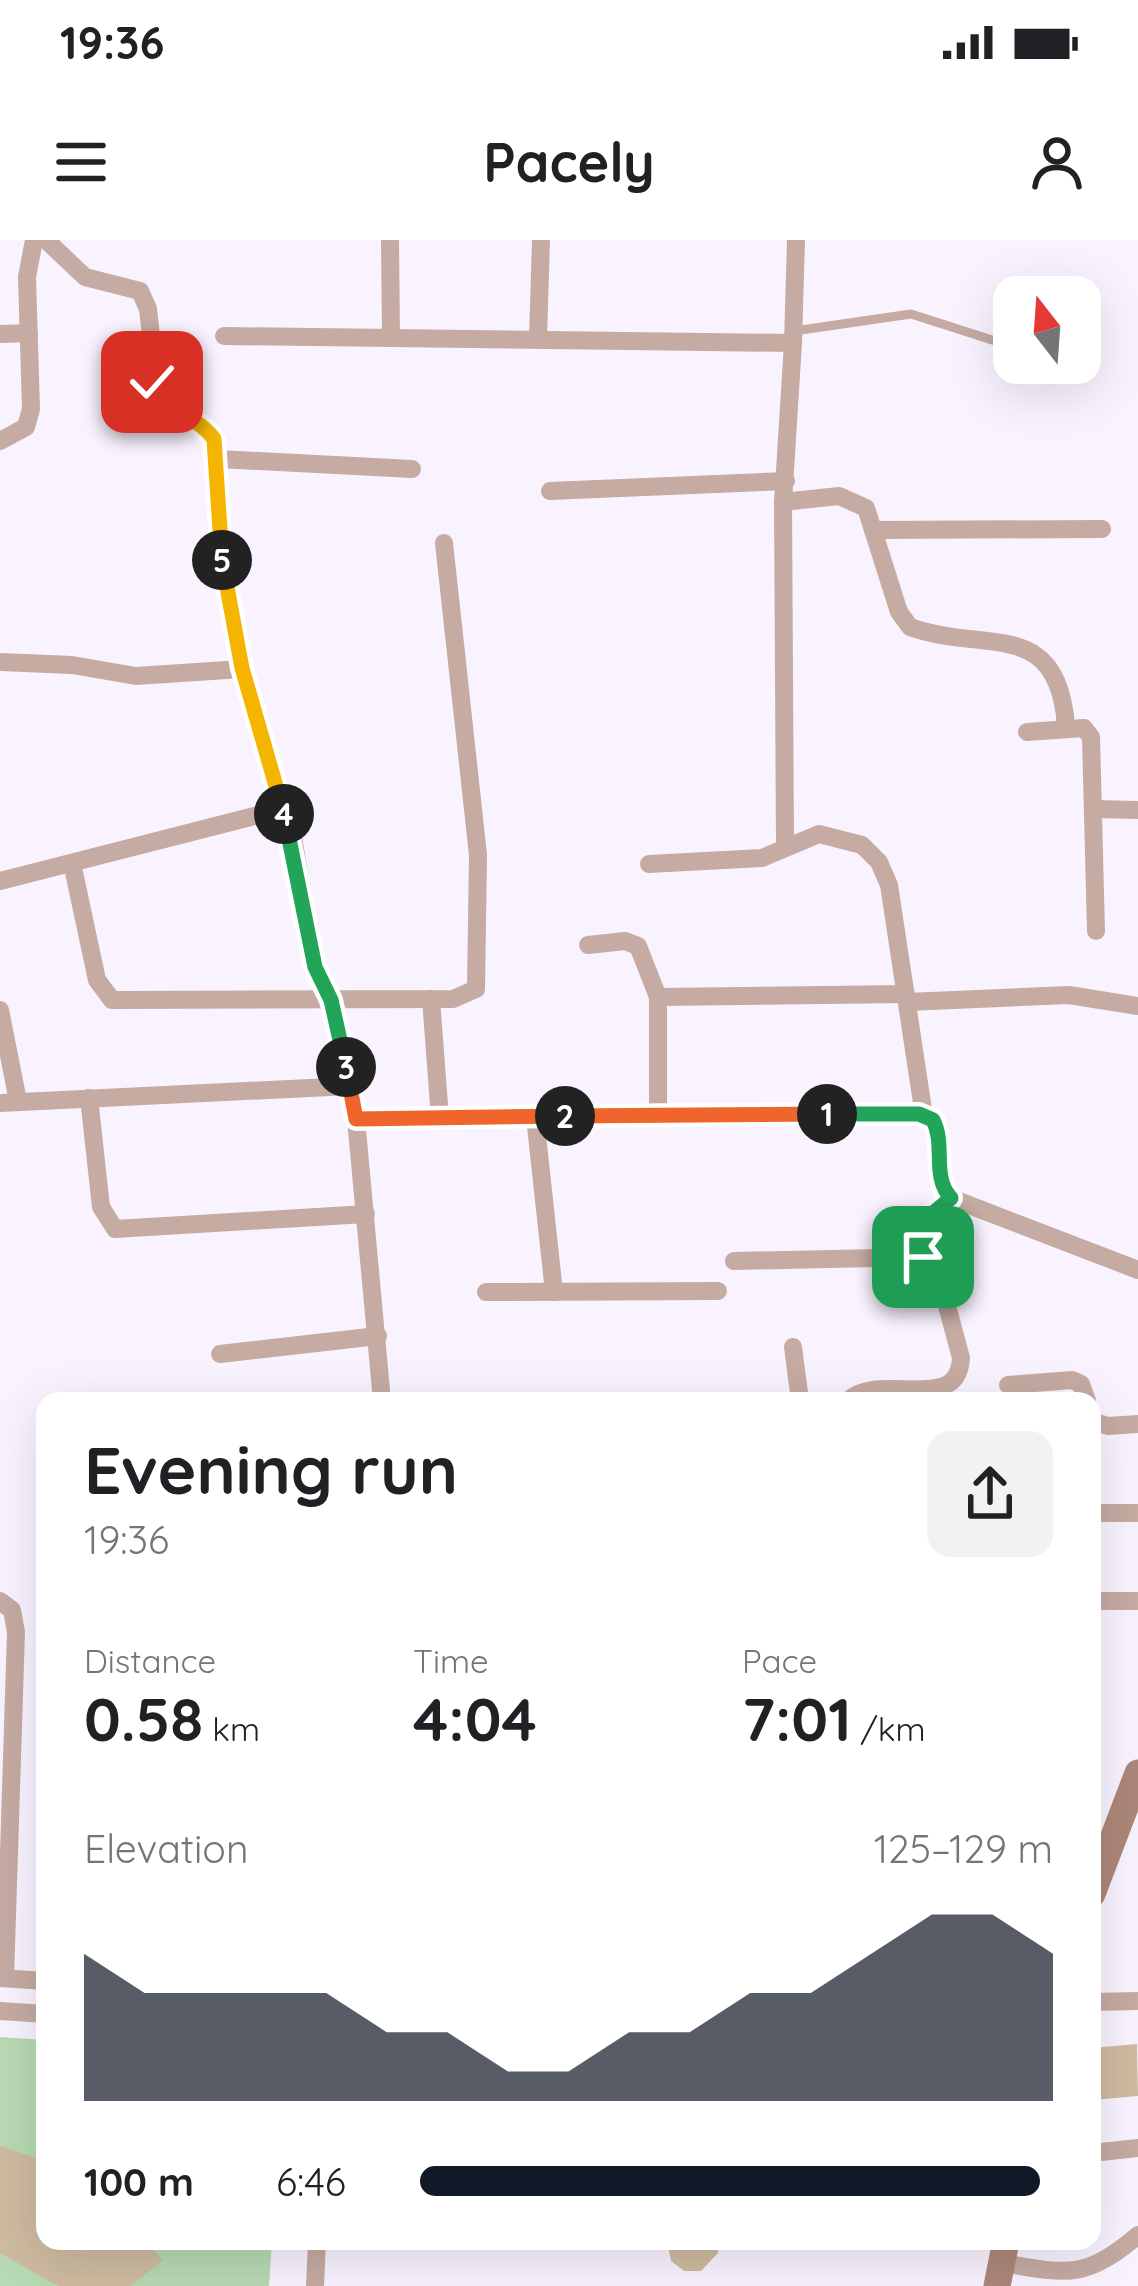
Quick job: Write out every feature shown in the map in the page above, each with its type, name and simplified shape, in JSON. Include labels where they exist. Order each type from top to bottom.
[{"type":"main road","points":[[1101,1876],[1129,1821],[1138,1773]]},
{"type":"street","points":[[0,441],[26,428],[27,278],[34,240]]},
{"type":"street","points":[[46,240],[85,277],[140,291],[148,309],[158,398],[203,424],[218,459],[223,565],[242,668],[294,843],[315,967],[331,1000],[356,1119],[381,1392]]},
{"type":"street","points":[[390,240],[391,337]]},
{"type":"street","points":[[538,339],[541,240]]},
{"type":"street","points":[[782,240],[796,240],[783,502],[785,846]]},
{"type":"street","points":[[0,334],[29,333]]},
{"type":"street","points":[[224,336],[794,337]]},
{"type":"street","points":[[218,459],[412,469]]},
{"type":"street","points":[[550,490],[786,481]]},
{"type":"street","points":[[783,502],[854,499],[866,508],[899,612],[910,627],[997,639],[1043,658],[1064,693],[1066,726]]},
{"type":"street","points":[[873,530],[1102,529]]},
{"type":"street","points":[[72,862],[97,980],[112,1000],[467,996],[479,978],[478,855],[444,543]]},
{"type":"street","points":[[0,662],[72,665],[136,676],[242,668]]},
{"type":"street","points":[[1027,732],[1066,726],[1084,728],[1091,737],[1096,931]]},
{"type":"street","points":[[0,881],[283,809]]},
{"type":"street","points":[[1094,809],[1138,810]]},
{"type":"street","points":[[649,864],[747,861],[819,834],[862,845],[879,862],[889,885],[924,1116],[940,1134],[940,1179],[951,1198],[1138,1270]]},
{"type":"street","points":[[588,945],[625,941],[638,946],[658,997],[658,1115]]},
{"type":"street","points":[[658,997],[1070,995],[1138,1006]]},
{"type":"street","points":[[431,999],[440,1118]]},
{"type":"street","points":[[0,1010],[9,1102],[350,1086]]},
{"type":"street","points":[[89,1098],[101,1207],[115,1228],[366,1214]]},
{"type":"street","points":[[356,1119],[924,1116]]},
{"type":"street","points":[[535,1117],[554,1292]]},
{"type":"street","points":[[862,1392],[936,1388],[953,1384],[960,1375],[961,1358],[931,1246],[931,1215],[951,1198]]},
{"type":"street","points":[[734,1261],[911,1260],[923,1257],[931,1246]]},
{"type":"street","points":[[486,1292],[718,1292]]},
{"type":"street","points":[[220,1354],[378,1336]]},
{"type":"street","points":[[793,1347],[799,1392]]},
{"type":"street","points":[[1008,1385],[1072,1380],[1082,1384],[1084,1392]]},
{"type":"street","points":[[1101,1423],[1138,1424]]},
{"type":"street","points":[[1101,1514],[1138,1513]]},
{"type":"street","points":[[1101,1601],[1138,1600]]},
{"type":"street","points":[[6,1605],[16,1632],[3,1978],[36,1981]]},
{"type":"street","points":[[1101,2002],[1138,2001]]},
{"type":"street","points":[[0,2011],[36,2013]]},
{"type":"street","points":[[1101,2152],[1138,2148]]},
{"type":"street","points":[[1002,2263],[1062,2273],[1092,2270],[1138,2235]]},
{"type":"street","points":[[315,2286],[317,2250]]},
{"type":"lane","points":[[794,337],[910,314],[993,340]]},
{"type":"green space","points":[[0,2037],[36,2039],[36,2250],[271,2250],[269,2286],[0,2286]]},
{"type":"building","points":[[1137,2044],[1138,2096],[1101,2099],[1101,2047]]},
{"type":"building","points":[[0,2146],[36,2158],[36,2250],[154,2250],[163,2260],[131,2286],[58,2286],[0,2253]]},
{"type":"building","points":[[669,2250],[718,2250],[701,2271],[684,2271],[671,2261]]},
{"type":"route","points":[[152,382],[158,398],[203,424],[214,439],[223,565],[234,632],[266,759],[294,843],[315,967],[331,1000],[356,1119],[919,1114],[933,1120],[940,1134],[940,1179],[951,1198],[931,1215],[931,1246],[923,1257]]}]
